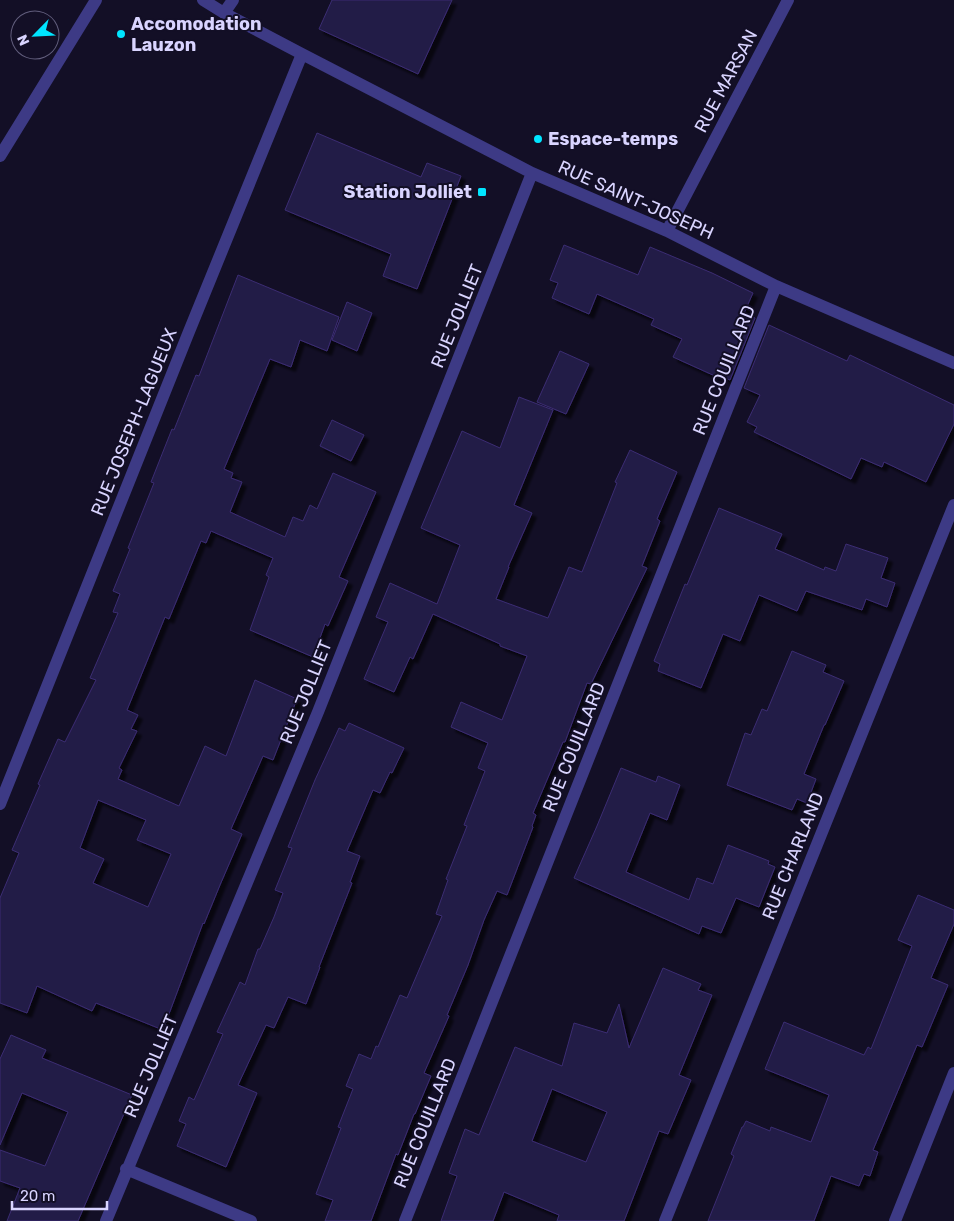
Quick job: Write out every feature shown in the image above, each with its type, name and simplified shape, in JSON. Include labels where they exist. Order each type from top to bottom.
[{"type":"street","points":[[0,156],[96,0]]},
{"type":"street","name":"RUE SAINT-JOSEPH","points":[[203,0],[224,13],[532,173],[667,231],[776,286],[954,363]]},
{"type":"street","points":[[224,13],[234,0]]},
{"type":"street","name":"RUE MARSAN","points":[[667,231],[788,0]]},
{"type":"street","name":"RUE JOSEPH-LAGUEUX","points":[[0,804],[302,54]]},
{"type":"street","name":"RUE JOLLIET","points":[[106,1221],[318,712],[532,173]]},
{"type":"street","name":"RUE COUILLARD","points":[[405,1221],[776,286]]},
{"type":"street","name":"RUE CHARLAND","points":[[665,1221],[954,505]]},
{"type":"street","points":[[895,1221],[954,1073]]},
{"type":"street","points":[[126,1170],[251,1221]]},
{"type":"building","points":[[332,0],[452,0],[418,74],[319,29]]},
{"type":"building","points":[[317,133],[421,177],[427,163],[461,176],[417,289],[383,276],[391,254],[285,210]]},
{"type":"building","points":[[564,245],[638,275],[650,247],[712,273],[753,293],[744,313],[755,318],[730,380],[716,374],[715,376],[673,357],[682,339],[651,325],[654,319],[597,294],[589,314],[552,298],[558,283],[550,280]]},
{"type":"building","points":[[238,275],[339,317],[327,351],[300,340],[291,367],[270,359],[224,469],[233,473],[231,478],[242,482],[230,512],[285,537],[293,517],[303,521],[310,505],[317,509],[333,473],[376,492],[339,577],[348,581],[328,626],[325,624],[313,657],[250,630],[269,577],[266,575],[273,558],[211,531],[206,543],[201,541],[169,619],[165,617],[127,710],[138,715],[131,729],[137,731],[119,768],[122,770],[118,779],[179,806],[205,746],[226,756],[255,680],[297,699],[273,760],[263,756],[231,829],[242,834],[203,923],[163,1030],[96,1003],[92,1011],[37,986],[27,1013],[0,1003],[0,898],[19,853],[12,850],[58,739],[65,742],[96,680],[90,678],[118,613],[113,612],[120,594],[113,591],[130,549],[128,548],[154,483],[151,482],[172,429],[174,430],[196,375],[199,376]],"holes":[[[98,800],[146,820],[137,840],[171,854],[148,907],[93,883],[104,859],[80,848]]]},
{"type":"building","points":[[347,302],[372,313],[357,351],[332,340]]},
{"type":"building","points":[[769,325],[847,361],[850,355],[954,405],[954,424],[926,482],[884,462],[882,467],[861,458],[851,479],[754,432],[757,427],[747,422],[760,395],[744,388]]},
{"type":"building","points":[[560,351],[589,364],[566,414],[537,402]]},
{"type":"building","points":[[519,397],[553,410],[514,505],[532,513],[496,599],[548,618],[569,567],[582,572],[617,483],[615,482],[630,450],[677,472],[657,519],[660,521],[642,566],[647,568],[591,684],[587,683],[565,742],[563,742],[533,813],[536,815],[533,827],[507,895],[497,891],[484,920],[447,1015],[449,1016],[424,1073],[431,1076],[398,1155],[396,1154],[371,1221],[325,1221],[333,1200],[316,1194],[341,1128],[338,1127],[353,1089],[346,1086],[359,1054],[371,1059],[400,995],[407,998],[442,916],[436,914],[448,880],[446,879],[467,826],[464,825],[485,771],[478,768],[488,743],[451,727],[461,702],[502,720],[527,656],[500,646],[500,644],[433,614],[413,659],[410,657],[394,692],[364,679],[388,622],[376,617],[390,583],[437,604],[460,545],[421,528],[462,431],[500,448]]},
{"type":"building","points":[[332,420],[364,435],[351,461],[320,446]]},
{"type":"building","points":[[719,508],[782,534],[775,549],[824,570],[825,567],[836,571],[846,544],[888,558],[881,578],[895,583],[887,607],[866,599],[862,610],[806,591],[797,611],[759,595],[740,641],[723,634],[701,688],[658,671],[660,664],[654,661],[685,584],[687,585]]},
{"type":"building","points":[[792,651],[826,665],[823,672],[844,681],[804,774],[816,779],[807,803],[797,799],[792,810],[727,785],[745,733],[751,735],[762,709],[767,711]]},
{"type":"building","points":[[349,723],[404,748],[380,793],[373,790],[347,851],[360,856],[350,882],[352,883],[306,1004],[288,997],[274,1028],[266,1025],[238,1085],[257,1093],[226,1167],[177,1146],[186,1124],[179,1121],[189,1097],[194,1100],[223,1034],[217,1032],[240,982],[245,985],[258,949],[260,949],[274,917],[283,893],[275,890],[292,848],[288,847],[315,780],[339,728],[345,731]]},
{"type":"building","points":[[621,768],[656,782],[658,776],[680,785],[667,820],[650,813],[626,872],[689,900],[697,878],[713,884],[728,845],[769,861],[768,864],[775,867],[759,907],[736,898],[721,933],[702,926],[699,934],[574,878]]},
{"type":"building","points":[[918,895],[954,910],[954,924],[931,978],[948,985],[922,1047],[917,1045],[873,1150],[878,1152],[870,1176],[864,1174],[859,1186],[831,1176],[814,1221],[708,1221],[734,1156],[731,1154],[746,1121],[770,1131],[771,1127],[811,1142],[829,1095],[765,1069],[784,1022],[864,1055],[868,1047],[871,1049],[912,946],[898,940]]},
{"type":"building","points":[[663,968],[701,984],[698,990],[712,995],[679,1075],[691,1080],[668,1134],[659,1131],[624,1221],[557,1221],[559,1215],[504,1192],[493,1221],[441,1221],[457,1176],[449,1173],[465,1129],[479,1135],[515,1047],[562,1066],[574,1023],[607,1033],[619,1004],[629,1048]],"holes":[[[552,1089],[607,1112],[586,1162],[532,1141]]]},
{"type":"building","points":[[11,1035],[46,1050],[42,1058],[132,1095],[78,1221],[7,1221],[20,1188],[0,1181],[0,1150],[45,1166],[68,1112],[22,1093],[0,1145],[0,1059]]},
{"type":"place","name":"Accomodation Lauzon","points":[[121,34]]},
{"type":"place","name":"Espace-temps","points":[[538,139]]},
{"type":"place","name":"Station Jolliet","points":[[482,192]]}]
